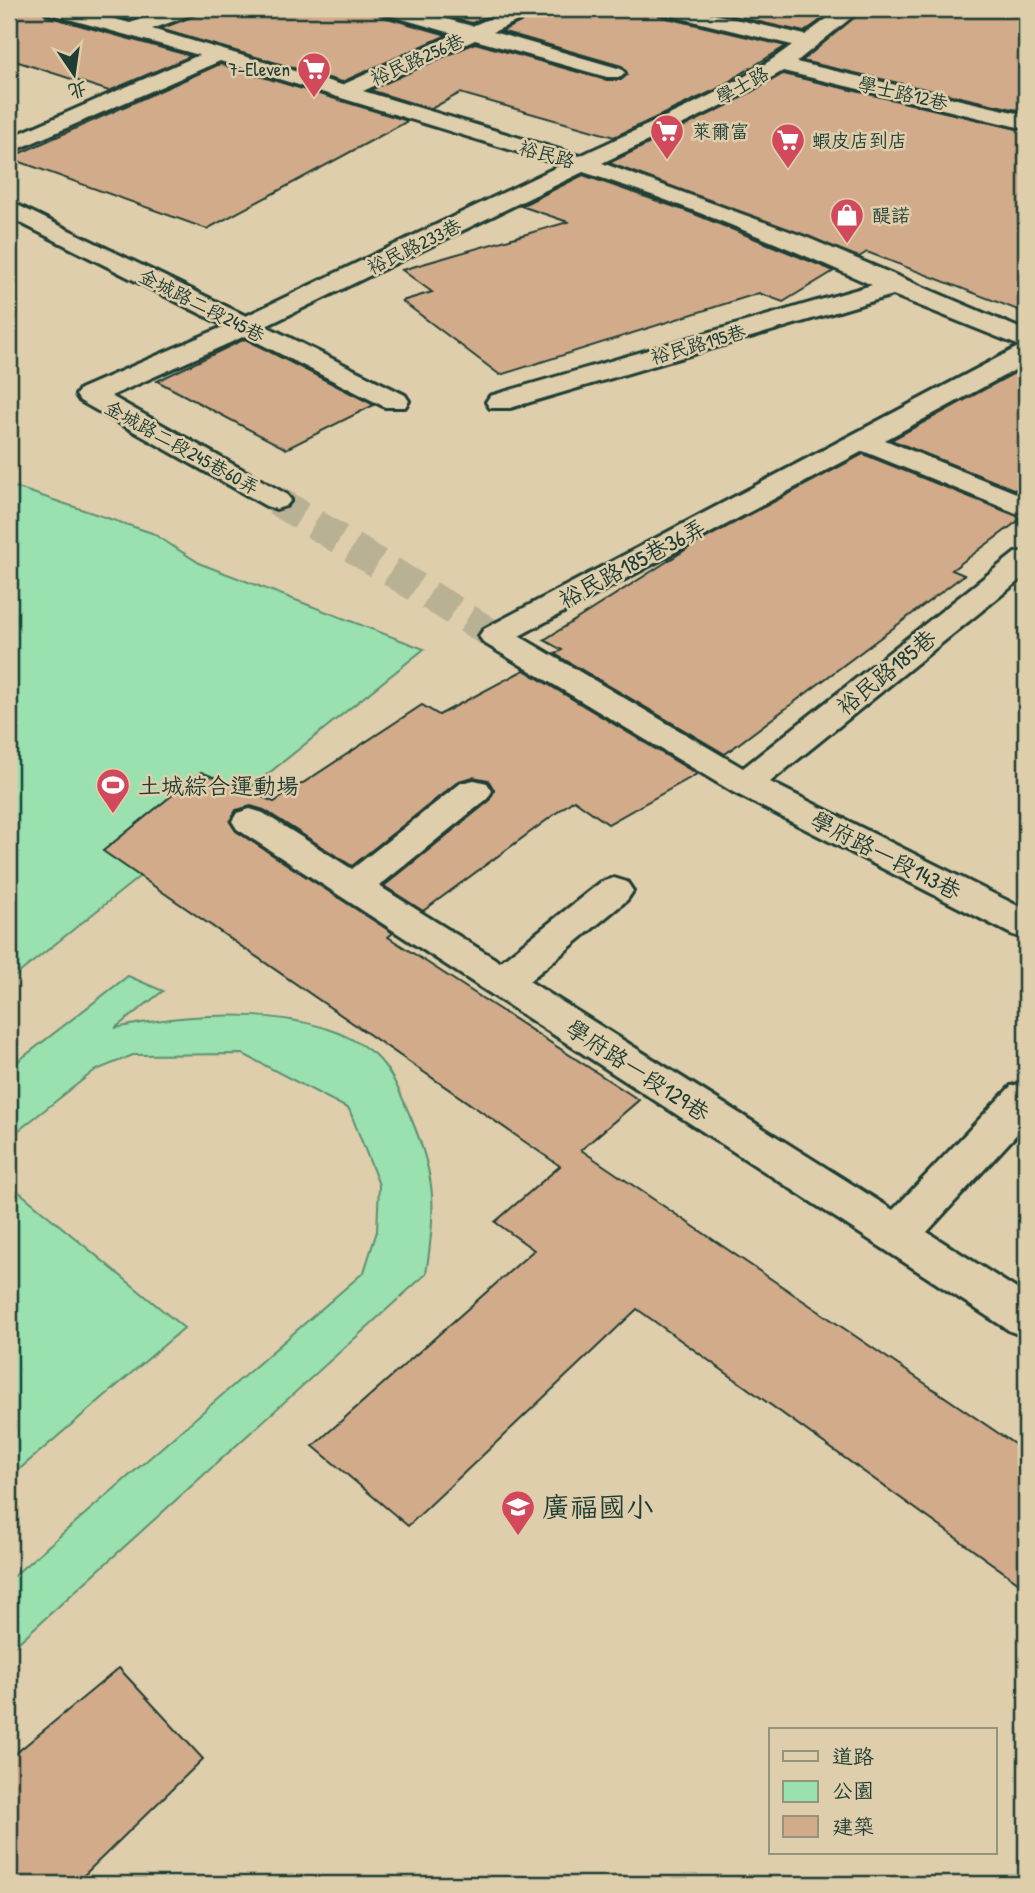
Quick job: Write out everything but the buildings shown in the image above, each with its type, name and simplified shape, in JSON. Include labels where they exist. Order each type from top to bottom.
[{"type":"street","name":"裕民路","points":[[54,9],[219,54],[585,164],[799,243],[1026,340]]},
{"type":"street","points":[[131,30],[189,9]]},
{"type":"street","points":[[388,9],[614,73]]},
{"type":"street","name":"裕民路256巷","points":[[343,92],[528,9]]},
{"type":"street","points":[[667,9],[807,42]]},
{"type":"street","name":"學士路","points":[[585,164],[780,64],[852,9]]},
{"type":"street","points":[[9,146],[219,54]]},
{"type":"street","name":"學士路12巷","points":[[780,64],[1026,122]]},
{"type":"street","name":"裕民路233巷","points":[[244,327],[585,164]]},
{"type":"street","name":"金城路二段245巷","points":[[9,208],[395,401]]},
{"type":"street","name":"裕民路195巷","points":[[500,402],[895,286]]},
{"type":"street","name":"金城路二段245巷60弄","points":[[244,327],[90,395],[276,500]]},
{"type":"street","name":"裕民路185巷36弄","points":[[745,784],[495,636],[1026,353]]},
{"type":"street","points":[[860,440],[1026,508]]},
{"type":"street","name":"裕民路185巷","points":[[745,784],[1020,572]]},
{"type":"street","name":"學府路一段143巷","points":[[745,784],[1026,926]]},
{"type":"street","points":[[353,887],[474,791]]},
{"type":"street","name":"學府路一段129巷","points":[[250,821],[1026,1318]]},
{"type":"street","points":[[502,982],[614,891]]},
{"type":"street","points":[[897,1235],[1026,1097]]},
{"type":"green space","name":"土城綜合運動場","points":[[9,485],[152,533],[201,564],[424,649],[9,981]]},
{"type":"green space","points":[[128,976],[163,991],[115,1028],[178,1018],[213,1016],[284,1019],[318,1026],[348,1037],[380,1060],[396,1084],[411,1118],[430,1177],[433,1213],[426,1274],[9,1651],[9,1580],[364,1272],[377,1231],[379,1185],[349,1109],[243,1054],[133,1055],[94,1071],[9,1138],[9,1068]]},
{"type":"green space","points":[[18,1191],[184,1328],[9,1478],[9,1198]]},
{"type":"tunnel","points":[[276,500],[495,636]]},
{"type":"place","name":"7-Eleven","points":[[314,99]]},
{"type":"place","name":"萊爾富","points":[[667,161]]},
{"type":"place","name":"蝦皮店到店","points":[[788,170]]},
{"type":"place","name":"醍諾","points":[[847,245]]},
{"type":"place","name":"土城綜合運動場","points":[[113,815]]},
{"type":"place","name":"廣福國小","points":[[518,1537]]}]
